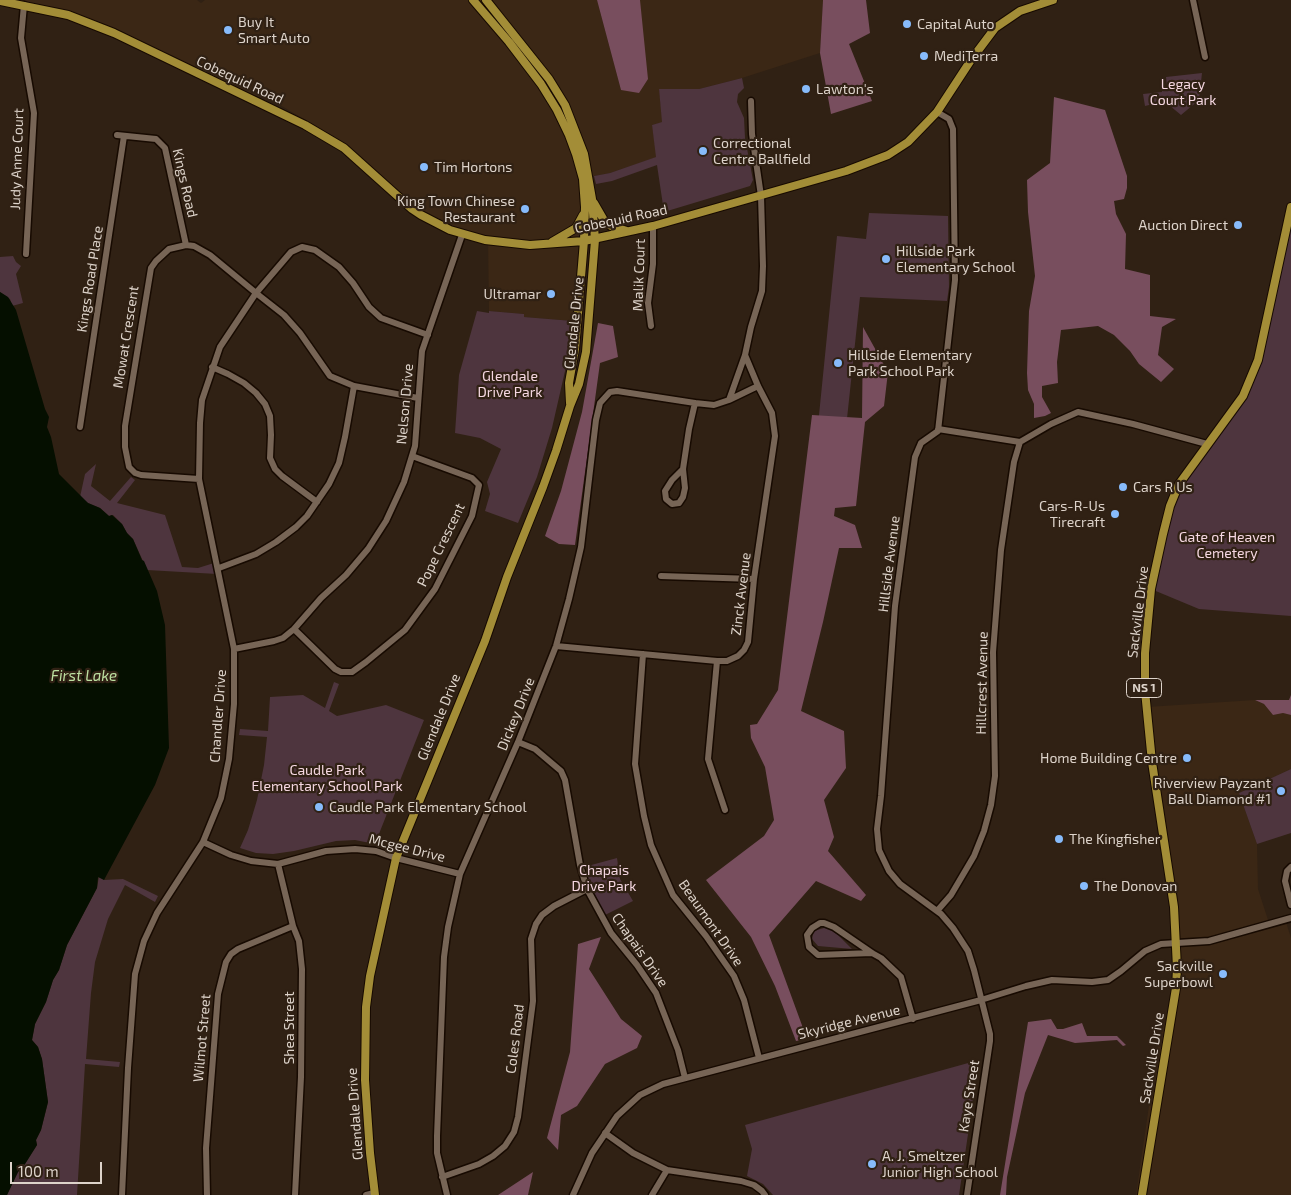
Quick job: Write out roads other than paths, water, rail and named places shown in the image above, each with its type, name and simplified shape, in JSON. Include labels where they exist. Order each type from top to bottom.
[{"type":"main road","name":"Glendale Drive","points":[[473,0],[510,42],[541,84],[557,110],[576,154],[583,179],[585,207],[584,241],[575,349],[569,383],[570,406]]},
{"type":"main road","points":[[486,0],[549,79],[565,105],[584,154],[592,199],[601,217],[611,226],[628,231]]},
{"type":"main road","name":"Cobequid Road","points":[[0,1],[68,15],[114,33],[305,124],[344,148],[421,215],[462,235],[517,244],[550,244],[595,240],[652,226],[761,196],[864,165],[888,155],[908,142],[937,112],[971,60],[995,28],[1020,11],[1053,0]]},
{"type":"main road","name":"Glendale Drive","points":[[372,1194],[365,1080],[366,1007],[370,976],[396,858],[484,641],[556,451],[579,384],[586,352],[595,240],[592,199]]},
{"type":"main road","points":[[550,244],[576,228],[585,207]]},
{"type":"main road","name":"Sackville Drive","points":[[1142,1195],[1176,988],[1176,942],[1173,899],[1144,691],[1145,653],[1151,589],[1170,506],[1179,484],[1242,396],[1258,360],[1291,207]]},
{"type":"street","points":[[1193,0],[1205,57]]},
{"type":"street","name":"Judy Anne Court","points":[[24,5],[21,38],[34,113],[26,254]]},
{"type":"street","points":[[729,400],[745,355],[762,291],[761,196],[752,134],[750,101]]},
{"type":"street","points":[[937,112],[949,119],[953,129],[955,234],[955,280],[938,429],[1020,442],[1051,424],[1078,412],[1208,444]]},
{"type":"street","name":"Kings Road","points":[[116,135],[156,139],[165,148],[186,245]]},
{"type":"street","name":"Kings Road Place","points":[[80,427],[124,136]]},
{"type":"street","name":"Malik Court","points":[[651,326],[648,304],[653,264],[652,226]]},
{"type":"street","name":"Nelson Drive","points":[[234,648],[274,641],[283,638],[294,629],[368,550],[386,521],[404,482],[415,446],[422,351],[462,235]]},
{"type":"street","points":[[186,245],[194,246],[210,255],[284,315],[300,333],[330,376],[354,386],[418,398]]},
{"type":"street","name":"Mowat Crescent","points":[[186,245],[169,249],[151,268],[125,426],[125,447],[129,467],[135,473],[198,479]]},
{"type":"street","name":"Chandler Drive","points":[[122,1195],[135,974],[144,941],[157,913],[203,842],[221,798],[229,759],[234,704],[234,648],[198,479],[202,400],[212,367],[220,347],[256,293],[291,252],[302,247],[315,250],[339,267],[354,283],[369,307],[380,318],[428,335]]},
{"type":"street","name":"Zinck Avenue","points":[[556,646],[717,661],[727,661],[738,656],[744,650],[748,642],[754,578],[775,436],[772,413],[745,355]]},
{"type":"street","points":[[212,367],[228,374],[256,393],[265,404],[270,416],[270,458],[275,469],[317,502]]},
{"type":"street","points":[[218,568],[256,554],[276,542],[296,528],[317,502],[339,464],[346,437],[354,386]]},
{"type":"street","name":"Dickey Drive","points":[[447,1195],[437,1152],[437,1136],[444,957],[448,928],[460,874],[518,742],[556,646],[581,547],[596,420],[600,402],[610,392],[617,391],[714,405],[758,386]]},
{"type":"street","points":[[683,469],[664,491],[666,498],[672,504],[679,503],[683,497],[685,488],[683,469],[695,403]]},
{"type":"street","name":"Hillside Avenue","points":[[938,429],[921,443],[915,457],[895,606],[882,787],[877,829],[880,850],[889,871],[900,884],[937,912],[953,928],[968,952],[981,1000]]},
{"type":"street","name":"Hillcrest Avenue","points":[[937,912],[951,895],[974,856],[984,831],[991,805],[995,776],[993,652],[1001,550],[1013,471],[1020,442]]},
{"type":"street","name":"Pope Crescent","points":[[294,629],[335,669],[341,672],[352,672],[405,630],[435,589],[472,516],[479,485],[472,478],[412,456]]},
{"type":"street","points":[[661,576],[754,578]]},
{"type":"street","name":"Beaumont Drive","points":[[643,654],[635,764],[651,845],[673,895],[706,936],[734,976],[744,1000],[759,1058]]},
{"type":"street","points":[[717,661],[708,759],[725,810]]},
{"type":"street","name":"Chapais Drive","points":[[518,742],[535,750],[561,771],[565,780],[580,865],[587,889],[611,933],[656,993],[678,1050],[685,1078]]},
{"type":"street","name":"Mcgee Drive","points":[[203,842],[231,855],[251,861],[278,864],[326,851],[376,850],[396,858],[460,874]]},
{"type":"street","name":"Shea Street","points":[[278,864],[293,926],[299,941],[302,969],[301,1077],[295,1195]]},
{"type":"street","points":[[1291,867],[1287,871],[1285,881],[1291,905]]},
{"type":"street","name":"Coles Road","points":[[442,1177],[479,1164],[493,1156],[505,1146],[514,1132],[518,1117],[533,1002],[531,938],[542,914],[587,889]]},
{"type":"street","name":"Skyridge Avenue","points":[[573,1195],[592,1153],[617,1116],[640,1094],[663,1084],[913,1019],[1026,986],[1052,980],[1092,982],[1108,980],[1153,946],[1176,942],[1209,941],[1291,918]]},
{"type":"street","points":[[872,953],[818,955],[809,947],[807,935],[812,928],[820,923],[824,923],[834,927],[881,958],[901,978],[913,1019]]},
{"type":"street","name":"Wilmot Street","points":[[207,1195],[206,1148],[218,994],[226,962],[231,954],[238,949],[293,926]]},
{"type":"street","name":"Kaye Street","points":[[967,1195],[990,1041],[990,1034],[981,1000]]},
{"type":"street","points":[[605,1133],[633,1153],[667,1170],[741,1181],[754,1185],[765,1195]]},
{"type":"street","points":[[652,1195],[667,1170]]},
{"type":"water","name":"First Lake","points":[[0,292],[8,297],[16,310],[49,417],[47,427],[59,474],[88,503],[100,508],[109,516],[112,515],[122,524],[133,539],[157,591],[165,625],[169,748],[155,785],[104,880],[98,877],[97,888],[67,945],[59,970],[35,1024],[32,1040],[38,1047],[42,1059],[48,1102],[41,1130],[36,1140],[37,1145],[18,1172],[7,1195],[0,1195]]},
{"type":"place","name":"Capital Auto","points":[[907,24]]},
{"type":"place","name":"Buy It Smart Auto","points":[[228,30]]},
{"type":"place","name":"MediTerra","points":[[924,56]]},
{"type":"place","name":"Lawton's","points":[[806,89]]},
{"type":"place","name":"Correctional Centre Ballfield","points":[[703,151]]},
{"type":"place","name":"Tim Hortons","points":[[424,167]]},
{"type":"place","name":"King Town Chinese Restaurant","points":[[525,209]]},
{"type":"place","name":"Auction Direct","points":[[1238,225]]},
{"type":"place","name":"Hillside Park Elementary School","points":[[886,259]]},
{"type":"place","name":"Ultramar","points":[[551,294]]},
{"type":"place","name":"Hillside Elementary Park School Park","points":[[838,363]]},
{"type":"place","name":"Cars R Us","points":[[1123,487]]},
{"type":"place","name":"Cars-R-Us Tirecraft","points":[[1115,514]]},
{"type":"place","name":"Home Building Centre","points":[[1187,758]]},
{"type":"place","name":"Riverview Payzant Ball Diamond #1","points":[[1281,791]]},
{"type":"place","name":"Caudle Park Elementary School","points":[[319,807]]},
{"type":"place","name":"The Kingfisher","points":[[1059,839]]},
{"type":"place","name":"The Donovan","points":[[1084,886]]},
{"type":"place","name":"Sackville Superbowl","points":[[1223,974]]},
{"type":"place","name":"A. J. Smeltzer Junior High School","points":[[872,1164]]},
{"type":"park label","name":"Legacy Court Park","points":[[1183,92]]},
{"type":"park label","name":"Glendale Drive Park","points":[[510,384]]},
{"type":"park label","name":"Gate of Heaven Cemetery","points":[[1227,546]]},
{"type":"park label","name":"Caudle Park Elementary School Park","points":[[327,778]]},
{"type":"park label","name":"Chapais Drive Park","points":[[604,878]]}]
